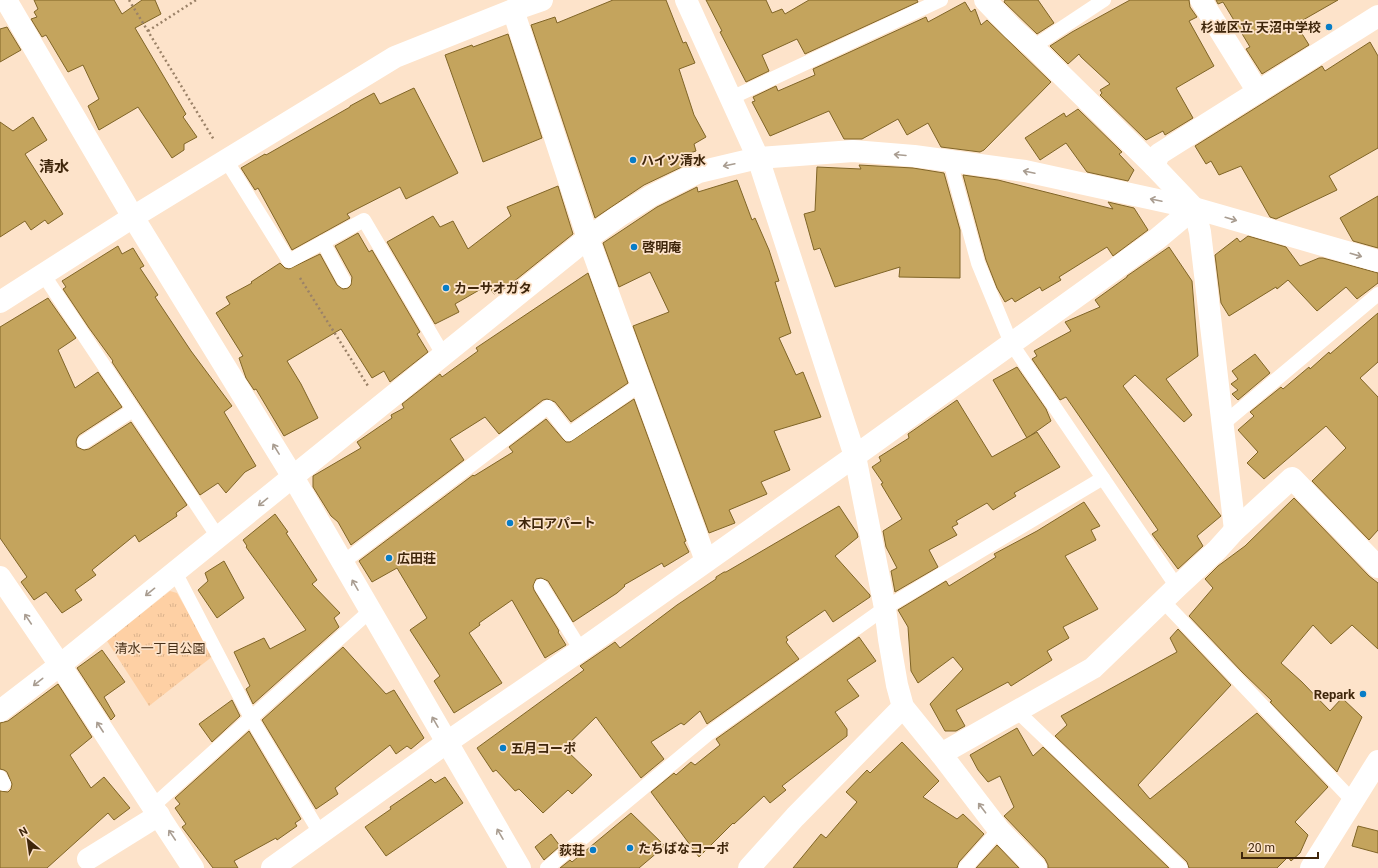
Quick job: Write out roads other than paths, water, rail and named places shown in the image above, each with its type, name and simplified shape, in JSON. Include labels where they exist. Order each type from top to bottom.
[{"type":"street","points":[[6,0],[133,217],[293,477],[446,743],[520,868]]},
{"type":"street","points":[[0,302],[133,217],[395,56],[542,0]]},
{"type":"street","points":[[686,0],[758,158],[855,456],[885,608],[888,639],[903,707],[999,830],[1036,868]]},
{"type":"street","points":[[985,0],[1154,166],[1194,208],[1200,232],[1236,530]]},
{"type":"street","points":[[1201,0],[1258,92]]},
{"type":"street","points":[[513,10],[588,238],[706,561]]},
{"type":"street","points":[[1154,166],[1159,154],[1258,92],[1376,23]]},
{"type":"street","points":[[0,711],[60,665],[444,356],[588,238],[619,216],[652,196],[699,172],[758,158],[853,151],[914,156],[1025,171],[1194,208],[1378,261]]},
{"type":"street","points":[[272,868],[446,743],[581,650],[855,456],[1157,239],[1194,208]]},
{"type":"street","points":[[941,754],[1094,668],[1236,530],[1292,478],[1378,567]]},
{"type":"street","points":[[0,578],[60,665],[194,868]]},
{"type":"street","points":[[749,868],[795,817],[903,707]]},
{"type":"street","points":[[1311,868],[1352,800],[1378,761]]},
{"type":"street","points":[[88,859],[156,811]]},
{"type":"lane","points":[[731,98],[941,0]]},
{"type":"lane","points":[[1034,47],[1104,0]]},
{"type":"lane","points":[[226,160],[289,261],[364,220],[444,356]]},
{"type":"lane","points":[[950,161],[978,263],[1011,343],[1103,478],[1170,594],[1352,800]]},
{"type":"lane","points":[[323,242],[344,280]]},
{"type":"lane","points":[[43,274],[218,537]]},
{"type":"lane","points":[[1224,424],[1377,298]]},
{"type":"lane","points":[[342,563],[548,407],[569,434],[641,384]]},
{"type":"lane","points":[[84,442],[133,410]]},
{"type":"lane","points":[[548,868],[708,734],[885,608],[1103,478]]},
{"type":"lane","points":[[175,572],[251,718],[320,833]]},
{"type":"lane","points":[[541,586],[581,650]]},
{"type":"lane","points":[[156,811],[251,718],[370,611]]},
{"type":"lane","points":[[1018,711],[1181,868]]},
{"type":"lane","points":[[965,868],[999,830]]},
{"type":"place","name":"杉並区立 天沼中学校","points":[[1329,27]]},
{"type":"place","name":"ハイツ清水","points":[[633,160]]},
{"type":"place","name":"啓明庵","points":[[634,247]]},
{"type":"place","name":"カーサオガタ","points":[[446,288]]},
{"type":"place","name":"木口アパート","points":[[510,523]]},
{"type":"place","name":"広田荘","points":[[389,558]]},
{"type":"place","name":"Repark","points":[[1363,694]]},
{"type":"place","name":"五月コーポ","points":[[503,748]]},
{"type":"place","name":"たちばなコーポ","points":[[630,848]]},
{"type":"place","name":"荻荘","points":[[593,850]]},
{"type":"district","name":"清水","points":[[54,167]]},
{"type":"park label","name":"清水一丁目公園","points":[[160,648]]}]
